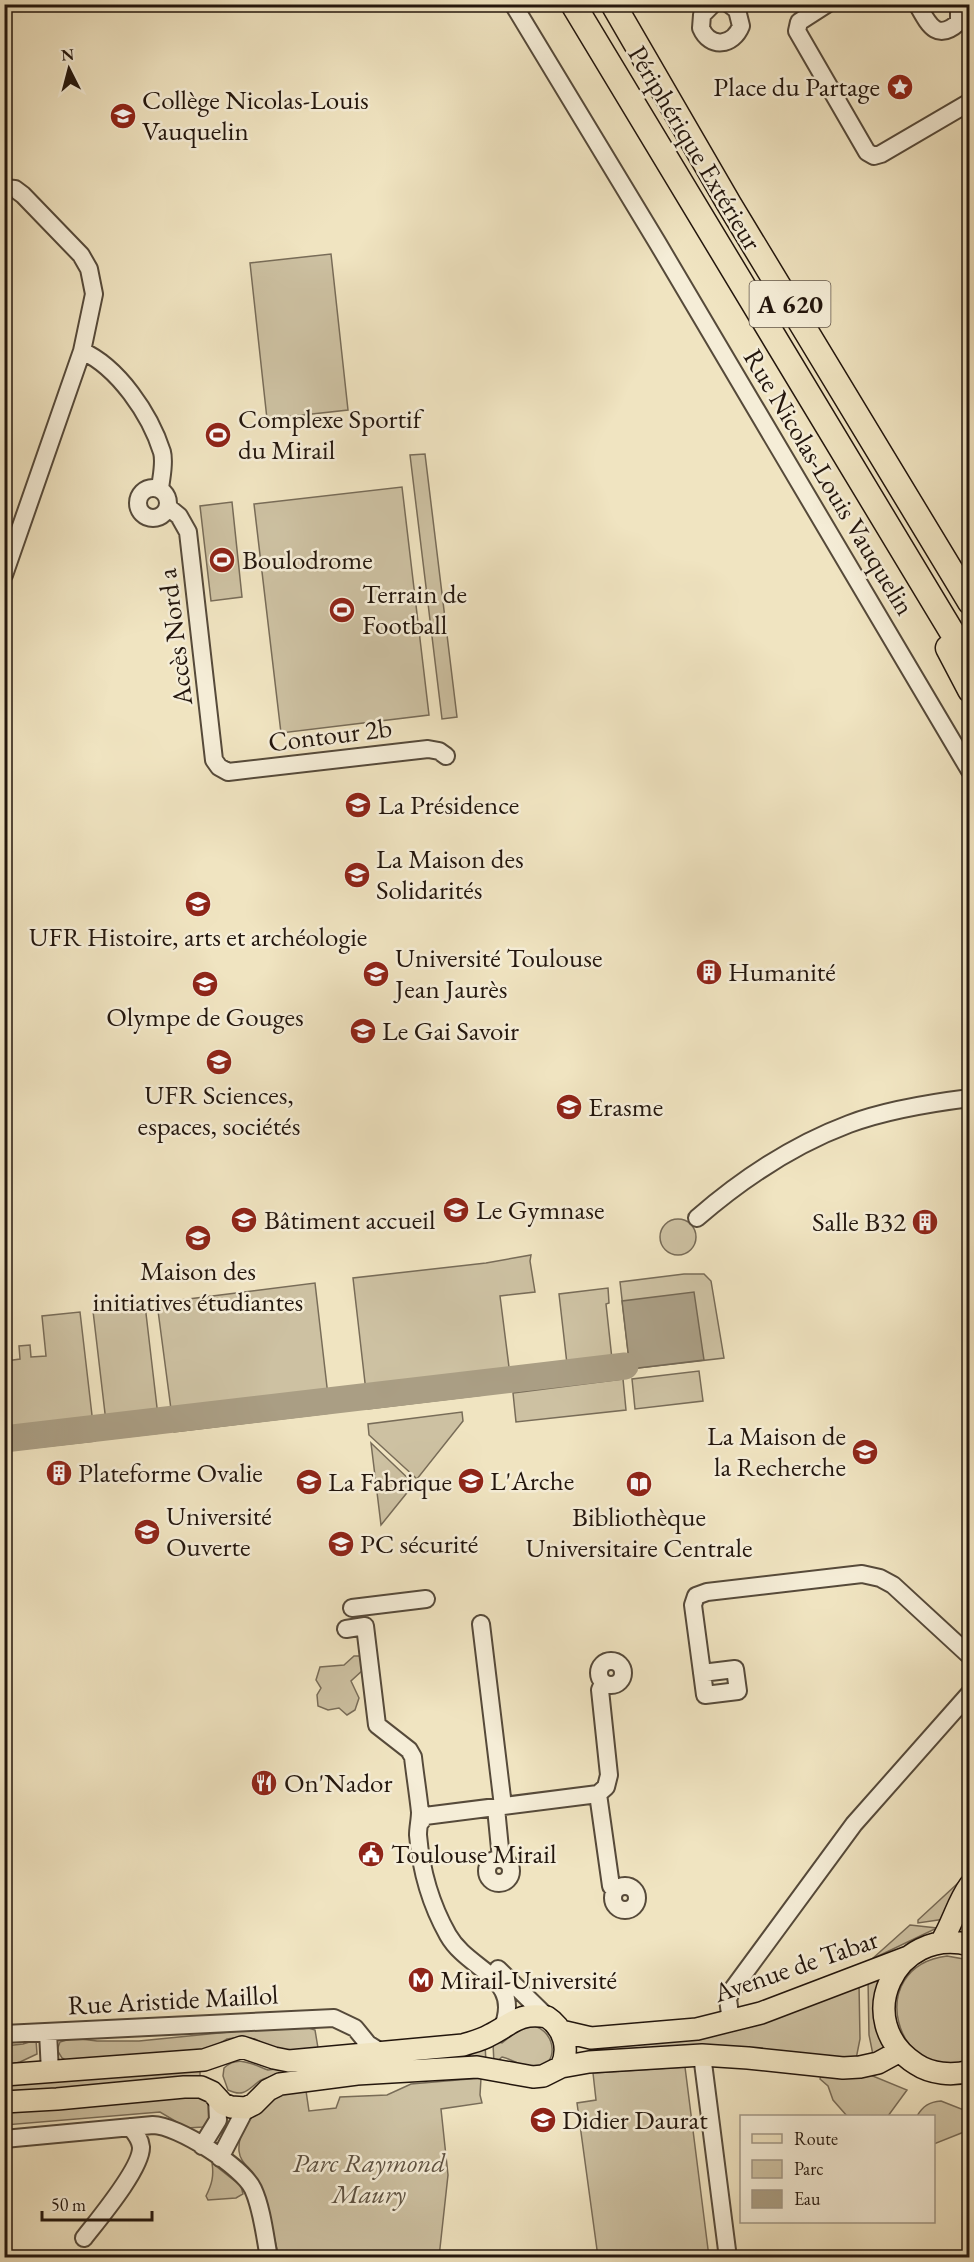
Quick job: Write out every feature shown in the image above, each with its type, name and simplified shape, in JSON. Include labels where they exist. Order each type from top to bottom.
[{"type":"highway","name":"Périphérique Extérieur","points":[[573,4],[969,662]]},
{"type":"highway","name":"A 620","points":[[613,4],[729,204],[969,602]]},
{"type":"highway","points":[[900,546],[969,690]]},
{"type":"main road","points":[[969,1885],[955,1911],[952,1924],[941,1942],[969,1944]]},
{"type":"main road","name":"Avenue de Tabar","points":[[4,2075],[204,2060],[242,2047],[289,2061],[463,2045],[488,2036],[522,2017],[554,2024],[591,2038],[697,2029],[761,2013],[908,1957],[923,1947],[941,1942]]},
{"type":"main road","points":[[908,1957],[894,1973],[884,2003],[889,2034],[900,2051],[920,2067],[931,2071],[964,2075]]},
{"type":"main road","points":[[554,2024],[566,2048],[561,2067]]},
{"type":"main road","points":[[4,2102],[201,2087],[231,2107],[246,2108],[273,2087],[290,2082],[357,2074],[477,2067],[533,2077],[543,2076],[561,2067],[589,2061],[702,2055],[843,2068],[878,2063],[900,2051]]},
{"type":"main road","points":[[215,2095],[209,2081],[210,2069],[222,2054]]},
{"type":"street","name":"Rue Nicolas-Louis Vauquelin","points":[[513,4],[657,242],[969,771]]},
{"type":"street","points":[[712,4],[705,10],[701,21],[703,32],[711,40],[722,43],[735,37],[741,26],[739,8]]},
{"type":"street","points":[[827,4],[799,22],[797,31],[867,152],[874,156],[881,154],[969,102]]},
{"type":"street","points":[[916,4],[934,30],[940,31],[951,28],[958,22],[959,4]]},
{"type":"street","points":[[4,188],[15,189],[23,195],[81,255],[90,269],[94,294],[82,351],[4,575]]},
{"type":"street","points":[[82,351],[96,357],[137,399],[162,453],[160,489]]},
{"type":"street","points":[[149,488],[160,489],[167,497],[168,507],[162,516],[146,517],[137,504],[140,494],[149,488]]},
{"type":"street","name":"Accès Nord a","points":[[168,507],[179,516],[188,531],[214,760],[219,767]]},
{"type":"street","name":"Contour 2b","points":[[219,767],[228,772],[428,749],[439,751],[446,756]]},
{"type":"street","points":[[697,1218],[766,1166],[805,1143],[850,1124],[900,1110],[969,1098]]},
{"type":"street","points":[[702,1673],[693,1605],[696,1596],[707,1592],[862,1574],[880,1578],[893,1585],[969,1656]]},
{"type":"street","points":[[352,1608],[426,1599]]},
{"type":"street","points":[[481,1624],[500,1807],[501,1859]]},
{"type":"street","points":[[346,1629],[365,1626],[377,1725],[409,1750],[413,1757],[420,1823],[418,1832],[429,1897],[455,1946],[506,1993],[509,2008],[502,2029]]},
{"type":"street","points":[[420,1823],[425,1816],[598,1794],[606,1787],[609,1775],[600,1690],[603,1683]]},
{"type":"street","points":[[731,2022],[728,2000],[732,1990],[854,1824],[969,1693]]},
{"type":"street","points":[[598,1794],[610,1886],[615,1890]]},
{"type":"street","points":[[442,1922],[502,1973],[554,2024]]},
{"type":"street","name":"Rue Aristide Maillol","points":[[4,2034],[324,2018],[343,2021]]},
{"type":"street","points":[[343,2021],[355,2028],[368,2044],[381,2052]]},
{"type":"street","points":[[343,2021],[350,2037],[350,2044],[343,2055]]},
{"type":"street","points":[[48,2032],[50,2072]]},
{"type":"street","points":[[702,2055],[728,2258]]},
{"type":"street","points":[[212,2152],[218,2120],[215,2095]]},
{"type":"street","points":[[212,2152],[246,2108]]},
{"type":"street","points":[[4,2139],[130,2127],[165,2126],[212,2152],[247,2178],[256,2194],[269,2258]]},
{"type":"street","points":[[84,2238],[136,2167],[141,2147],[138,2137],[130,2127]]},
{"type":"green space","points":[[331,254],[348,410],[267,419],[250,263]]},
{"type":"green space","points":[[425,454],[457,717],[442,719],[410,455]]},
{"type":"green space","name":"Terrain de Football","points":[[402,487],[429,715],[281,733],[254,504]]},
{"type":"green space","name":"Boulodrome","points":[[232,502],[242,597],[211,601],[200,506]]},
{"type":"green space","points":[[678,1219],[691,1224],[696,1237],[691,1250],[678,1255],[665,1250],[660,1237],[665,1224]]},
{"type":"green space","points":[[531,1255],[535,1292],[500,1296],[511,1383],[491,1385],[483,1395],[368,1409],[353,1278],[486,1263]]},
{"type":"green space","points":[[684,1274],[704,1274],[711,1281],[724,1358],[630,1369],[620,1282]]},
{"type":"green space","points":[[315,1283],[330,1413],[174,1432],[157,1303]]},
{"type":"green space","points":[[608,1288],[609,1303],[606,1304],[612,1359],[567,1364],[559,1294]]},
{"type":"green space","points":[[145,1305],[160,1433],[108,1439],[93,1311]]},
{"type":"green space","points":[[80,1312],[95,1441],[5,1451],[5,1353],[6,1361],[20,1359],[19,1346],[30,1345],[31,1357],[46,1356],[42,1316]]},
{"type":"green space","points":[[699,1371],[703,1401],[635,1409],[632,1379]]},
{"type":"green space","points":[[623,1379],[626,1410],[516,1422],[513,1393]]},
{"type":"green space","points":[[462,1412],[463,1421],[417,1479],[369,1435],[368,1424]]},
{"type":"green space","points":[[371,1443],[414,1484],[381,1525]]},
{"type":"green space","points":[[354,1656],[363,1656],[364,1669],[351,1681],[359,1698],[355,1710],[347,1715],[339,1708],[328,1710],[318,1706],[317,1695],[321,1688],[316,1680],[320,1667],[344,1665]]},
{"type":"green space","points":[[969,1873],[945,1919],[918,1923],[918,1920]]},
{"type":"green space","points":[[910,1925],[937,1928],[872,1959]]},
{"type":"green space","points":[[947,1956],[969,1960],[969,2060],[944,2064],[923,2057],[908,2042],[899,2022],[897,2001],[904,1981],[921,1965]]},
{"type":"green space","points":[[882,1975],[889,2047],[873,2055],[869,2035],[868,1979]]},
{"type":"green space","points":[[859,1984],[860,2039],[856,2059],[592,2056],[590,2042]]},
{"type":"green space","points":[[299,2025],[315,2030],[318,2048],[278,2051],[255,2039],[240,2037],[227,2039],[204,2053],[69,2062],[62,2058],[57,2050],[60,2042],[73,2038],[97,2041],[139,2041]]},
{"type":"green space","points":[[534,2026],[542,2030],[551,2042],[549,2061],[544,2065],[533,2067],[524,2066],[502,2057],[494,2064],[493,2043],[495,2041],[502,2043],[522,2027]]},
{"type":"green space","points":[[36,2040],[37,2054],[5,2066],[5,2046]]},
{"type":"green space","points":[[485,2043],[486,2063],[277,2075],[258,2082],[241,2093],[228,2090],[223,2076],[224,2068],[240,2061],[268,2070]]},
{"type":"green space","points":[[685,2067],[709,2257],[598,2257],[577,2103],[596,2100],[593,2073]]},
{"type":"green space","points":[[200,2070],[200,2081],[5,2094],[4,2083]]},
{"type":"green space","points":[[822,2072],[868,2074],[907,2090],[889,2115],[846,2115],[833,2100],[828,2086],[820,2079]]},
{"type":"green space","name":"Parc Raymond Maury","points":[[481,2078],[482,2103],[441,2109],[448,2175],[439,2257],[279,2257],[264,2197],[254,2174],[241,2159],[239,2151],[244,2127],[260,2106],[282,2093],[306,2091],[309,2111],[336,2108],[340,2097],[387,2095],[411,2084]]},
{"type":"green space","points":[[203,2096],[212,2103],[213,2119],[203,2127],[187,2128],[160,2112],[5,2125],[5,2111]]},
{"type":"green space","points":[[941,2101],[969,2112],[969,2140],[964,2132],[935,2144],[935,2115],[918,2115],[933,2102]]},
{"type":"green space","points":[[212,2163],[241,2186],[243,2194],[236,2198],[208,2200],[206,2196],[212,2180]]},
{"type":"water","points":[[694,1292],[704,1360],[630,1369],[622,1301]]},
{"type":"waterway","points":[[4,1439],[625,1366]]},
{"type":"place","name":"Place du Partage","points":[[900,87]]},
{"type":"place","name":"Collège Nicolas-Louis Vauquelin","points":[[123,116]]},
{"type":"place","name":"Complexe Sportif du Mirail","points":[[218,435]]},
{"type":"place","name":"Boulodrome","points":[[222,560]]},
{"type":"place","name":"Terrain de Football","points":[[342,610]]},
{"type":"place","name":"La Présidence","points":[[358,805]]},
{"type":"place","name":"La Maison des Solidarités","points":[[357,875]]},
{"type":"place","name":"UFR Histoire, arts et archéologie","points":[[198,904]]},
{"type":"place","name":"Humanité","points":[[709,972]]},
{"type":"place","name":"Université Toulouse Jean Jaurès","points":[[376,974]]},
{"type":"place","name":"Olympe de Gouges","points":[[205,984]]},
{"type":"place","name":"Le Gai Savoir","points":[[363,1031]]},
{"type":"place","name":"UFR Sciences, espaces, sociétés","points":[[219,1062]]},
{"type":"place","name":"Erasme","points":[[569,1107]]},
{"type":"place","name":"Le Gymnase","points":[[456,1210]]},
{"type":"place","name":"Bâtiment accueil","points":[[244,1220]]},
{"type":"place","name":"Salle B32","points":[[925,1222]]},
{"type":"place","name":"Maison des initiatives étudiantes","points":[[198,1238]]},
{"type":"place","name":"La Maison de la Recherche","points":[[865,1452]]},
{"type":"place","name":"Plateforme Ovalie","points":[[59,1473]]},
{"type":"place","name":"L'Arche","points":[[471,1481]]},
{"type":"place","name":"La Fabrique","points":[[309,1482]]},
{"type":"place","name":"Bibliothèque Universitaire Centrale","points":[[639,1484]]},
{"type":"place","name":"Université Ouverte","points":[[147,1532]]},
{"type":"place","name":"PC sécurité","points":[[341,1544]]},
{"type":"place","name":"On'Nador","points":[[264,1783]]},
{"type":"place","name":"Toulouse Mirail","points":[[371,1854]]},
{"type":"place","name":"Mirail-Université","points":[[421,1980]]},
{"type":"place","name":"Didier Daurat","points":[[543,2120]]}]
